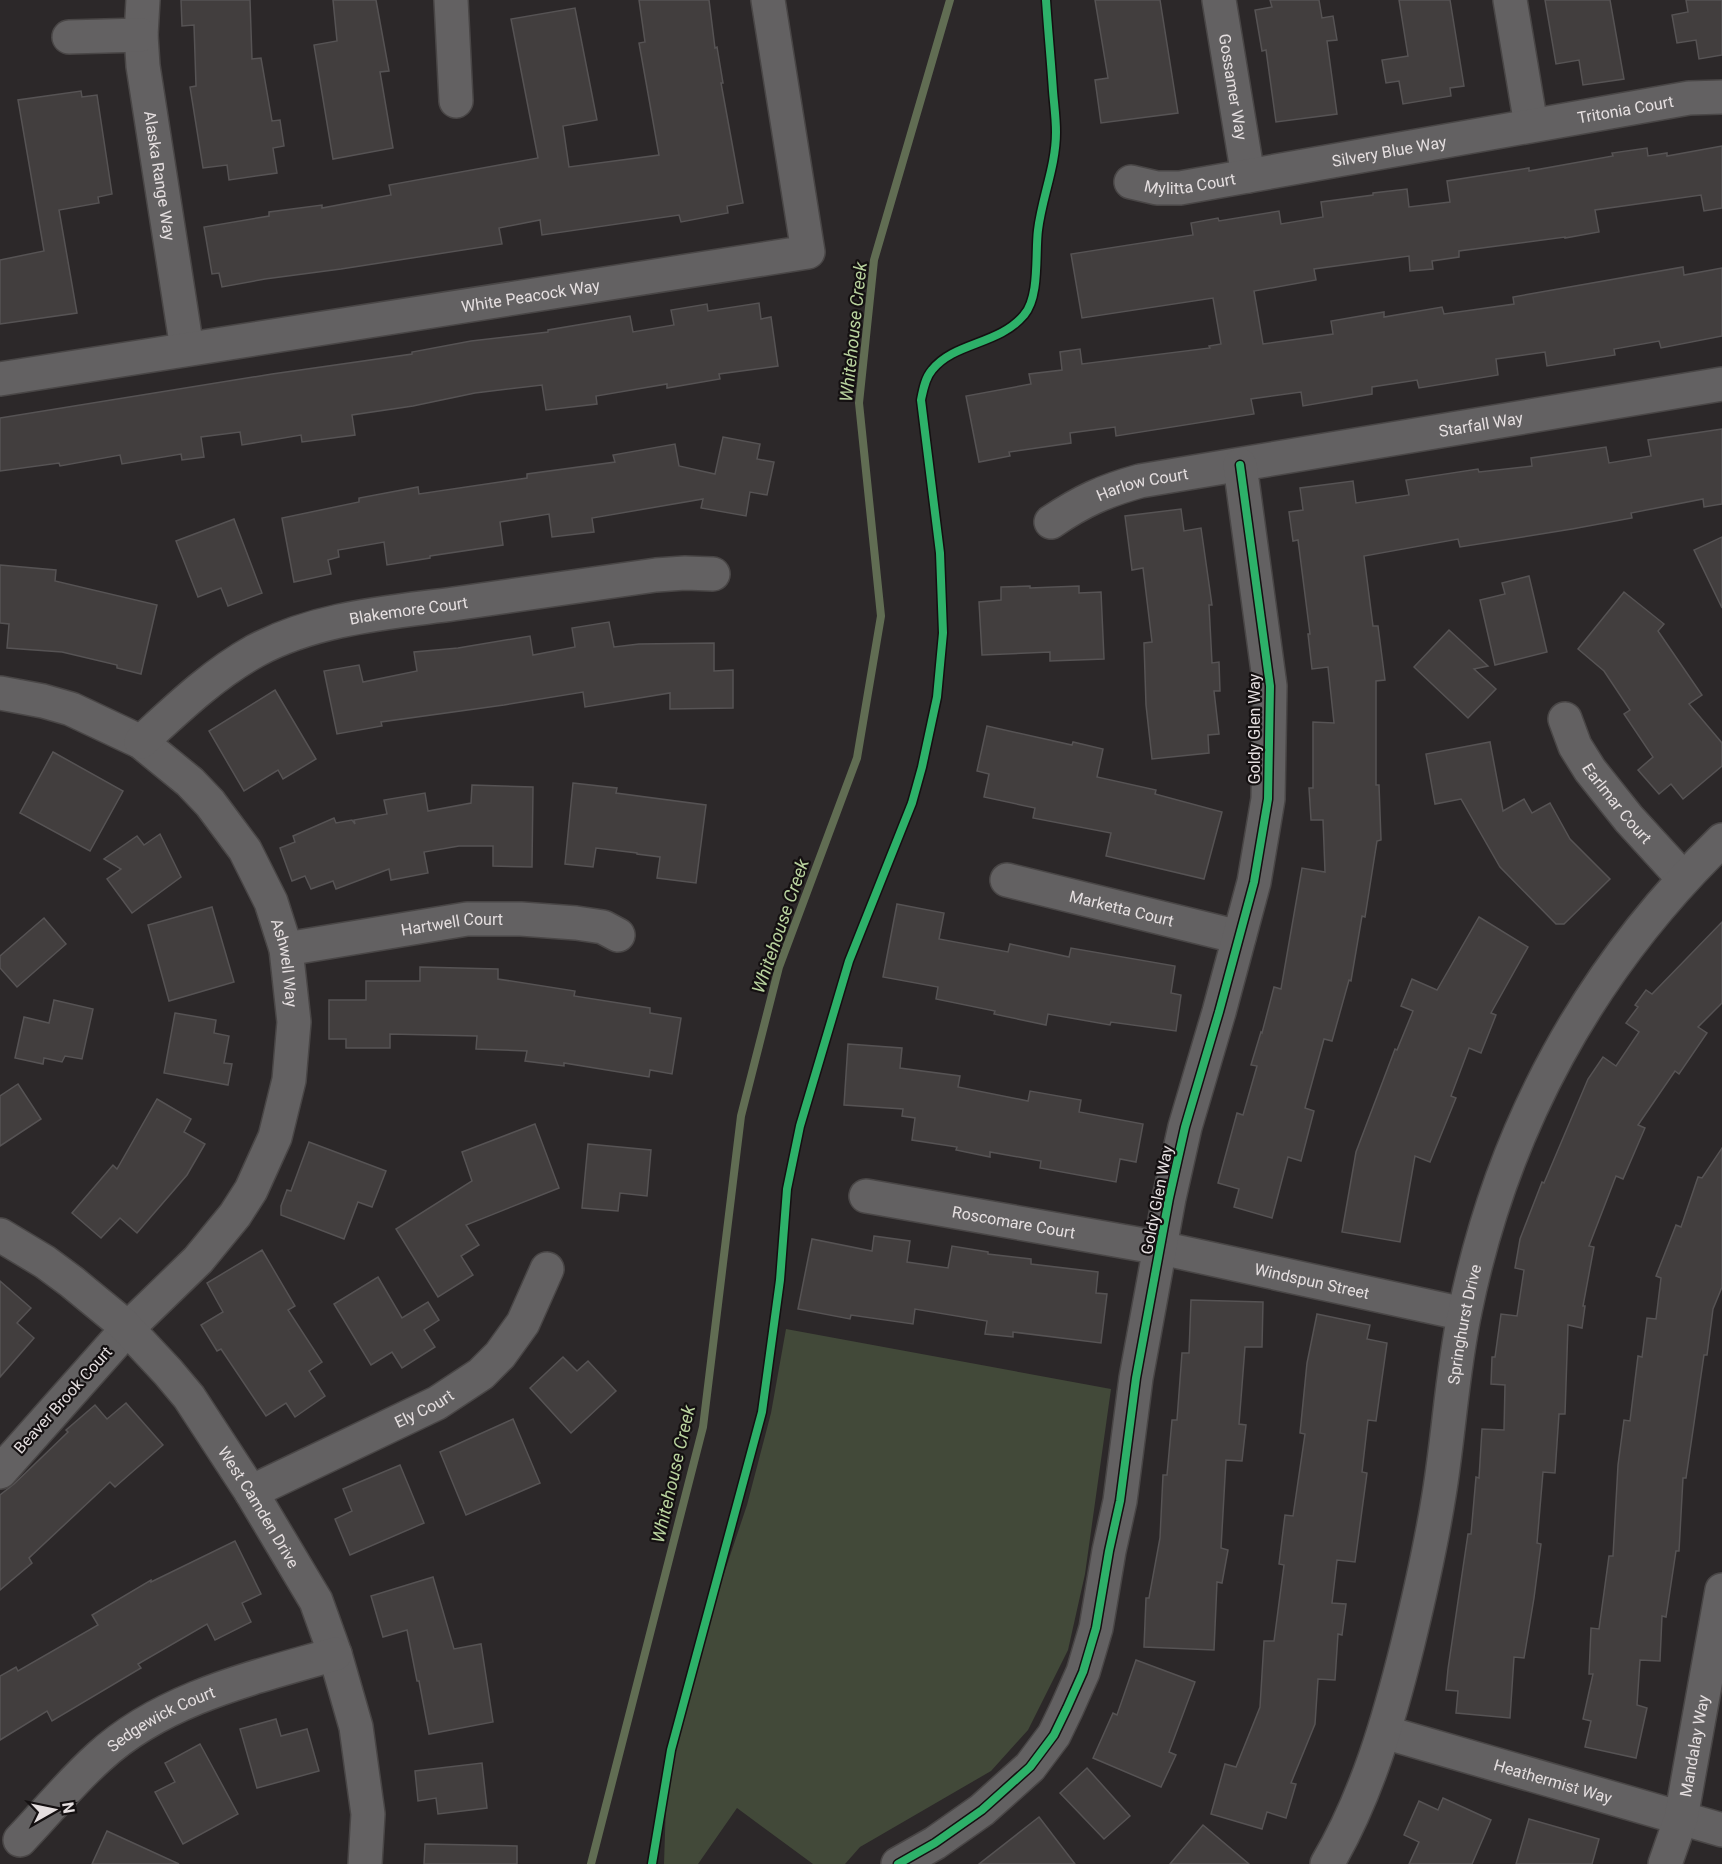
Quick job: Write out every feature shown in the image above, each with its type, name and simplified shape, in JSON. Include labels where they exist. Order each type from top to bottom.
[{"type":"street","name":"Alaska Range Way","points":[[143,0],[141,35],[143,66],[187,349]]},
{"type":"street","points":[[452,0],[456,101]]},
{"type":"street","name":"White Peacock Way","points":[[0,379],[808,252],[768,0]]},
{"type":"street","name":"Gossamer Way","points":[[1219,0],[1248,176]]},
{"type":"street","points":[[1510,0],[1531,125]]},
{"type":"street","points":[[69,37],[141,35]]},
{"type":"street","name":"Tritonia Court","points":[[1531,125],[1689,98],[1722,98]]},
{"type":"street","name":"Silvery Blue Way","points":[[1248,176],[1531,125]]},
{"type":"street","name":"Mylitta Court","points":[[1131,183],[1157,188],[1180,188],[1248,176]]},
{"type":"street","name":"Starfall Way","points":[[1240,465],[1722,384]]},
{"type":"street","name":"Harlow Court","points":[[1051,522],[1083,501],[1111,489],[1140,481],[1240,465]]},
{"type":"street","name":"Goldy Glen Way","points":[[898,1864],[935,1843],[982,1810],[1030,1767],[1054,1735],[1079,1681],[1096,1628],[1120,1501],[1136,1378],[1169,1198],[1185,1127],[1254,882],[1268,799],[1270,686],[1240,465]]},
{"type":"street","name":"Blakemore Court","points":[[141,742],[187,700],[231,665],[281,639],[308,629],[362,616],[656,575],[713,574]]},
{"type":"street","name":"Ashwell Way","points":[[0,693],[71,709],[141,742],[190,782],[228,826],[259,876],[271,902],[286,949],[292,993],[293,1051],[283,1109],[275,1137],[235,1215],[198,1260],[127,1329]]},
{"type":"street","name":"Earlmar Court","points":[[1564,720],[1575,746],[1590,770],[1629,819],[1683,878]]},
{"type":"street","name":"Springhurst Drive","points":[[1327,1864],[1365,1788],[1384,1732],[1422,1588],[1439,1494],[1464,1314],[1488,1219],[1509,1160],[1534,1101],[1563,1044],[1596,990],[1633,938],[1683,878],[1722,840]]},
{"type":"street","name":"Marketta Court","points":[[1007,880],[1239,937]]},
{"type":"street","name":"Hartwell Court","points":[[286,949],[467,919],[521,919],[576,923],[603,927],[618,935]]},
{"type":"street","name":"Roscomare Court","points":[[866,1196],[1161,1248]]},
{"type":"street","name":"West Camden Drive","points":[[0,1235],[45,1262],[72,1282],[127,1329],[168,1372],[189,1397],[251,1492],[316,1601],[335,1654],[356,1727],[368,1814],[365,1864]]},
{"type":"street","name":"Windspun Street","points":[[1161,1248],[1464,1314]]},
{"type":"street","name":"Ely Court","points":[[251,1492],[437,1403],[481,1374],[500,1355],[523,1323],[547,1269]]},
{"type":"street","name":"Beaver Brook Court","points":[[0,1472],[127,1329]]},
{"type":"street","name":"Mandalay Way","points":[[1665,1864],[1681,1818],[1722,1590]]},
{"type":"street","name":"Sedgewick Court","points":[[20,1840],[100,1756],[137,1727],[171,1709],[220,1688],[335,1654]]},
{"type":"street","name":"Heathermist Way","points":[[1384,1732],[1722,1830]]},
{"type":"green space","points":[[786,1329],[1111,1389],[1085,1574],[1068,1650],[1028,1730],[991,1771],[860,1847],[845,1864],[813,1864],[737,1808],[698,1864],[664,1864],[666,1802],[688,1681],[747,1505],[771,1413]]},
{"type":"building","points":[[181,0],[250,0],[252,59],[261,58],[272,121],[280,120],[284,146],[273,148],[277,173],[229,180],[227,165],[203,168],[190,87],[196,86],[194,25],[182,26]]},
{"type":"building","points":[[333,0],[376,0],[389,71],[380,72],[393,148],[333,159],[314,45],[337,41]]},
{"type":"building","points":[[639,0],[709,0],[715,48],[717,47],[723,83],[721,83],[743,203],[727,206],[728,213],[681,222],[679,215],[542,235],[540,220],[499,228],[502,244],[222,287],[219,273],[212,274],[204,227],[269,216],[269,212],[322,205],[322,208],[391,195],[389,185],[538,158],[511,19],[575,8],[597,120],[563,126],[569,167],[659,155],[639,43],[645,42]]},
{"type":"building","points":[[1095,0],[1160,0],[1178,113],[1101,123],[1095,80],[1108,78]]},
{"type":"building","points":[[1270,0],[1319,0],[1322,18],[1333,16],[1337,40],[1327,41],[1337,114],[1276,122],[1266,50],[1262,51],[1255,10],[1272,7]]},
{"type":"building","points":[[1399,0],[1450,0],[1464,86],[1450,88],[1451,96],[1403,104],[1399,81],[1386,83],[1382,60],[1408,56]]},
{"type":"building","points":[[1545,0],[1610,0],[1624,79],[1583,85],[1579,60],[1556,64]]},
{"type":"building","points":[[1686,0],[1722,0],[1722,55],[1699,59],[1696,40],[1677,43],[1672,15],[1688,12]]},
{"type":"building","points":[[81,91],[82,97],[97,95],[112,194],[98,197],[99,203],[59,210],[77,313],[0,324],[0,260],[44,251],[18,100]]},
{"type":"building","points":[[1722,146],[1722,208],[1704,211],[1701,195],[1595,210],[1599,232],[1459,251],[1459,257],[1432,261],[1433,269],[1410,271],[1409,256],[1314,269],[1316,280],[1254,291],[1263,344],[1333,334],[1331,321],[1384,312],[1384,317],[1442,307],[1444,314],[1514,304],[1513,297],[1683,267],[1684,275],[1722,268],[1722,336],[1661,348],[1659,341],[1614,349],[1615,355],[1547,366],[1545,352],[1496,359],[1498,375],[1419,388],[1417,380],[1372,387],[1372,394],[1303,406],[1301,392],[1251,399],[1254,414],[1116,436],[1115,427],[1070,433],[1071,443],[1009,452],[1010,456],[979,462],[966,396],[1031,384],[1029,374],[1062,370],[1060,352],[1080,349],[1082,364],[1210,348],[1209,346],[1221,344],[1213,298],[1082,318],[1071,254],[1193,235],[1191,223],[1218,218],[1219,221],[1279,211],[1281,224],[1323,217],[1321,202],[1407,189],[1409,207],[1450,202],[1447,181],[1529,168],[1529,171],[1647,148],[1648,156],[1667,153],[1667,156]]},
{"type":"building","points":[[759,303],[761,319],[771,317],[778,366],[719,374],[720,379],[667,388],[667,384],[596,396],[597,404],[546,410],[542,385],[475,393],[413,406],[352,415],[355,435],[302,442],[301,435],[242,445],[240,432],[201,437],[204,457],[182,460],[181,454],[122,464],[120,455],[60,466],[59,463],[0,471],[0,418],[412,354],[412,352],[471,341],[548,332],[548,330],[630,316],[633,332],[674,325],[671,310],[707,304],[708,311]]},
{"type":"building","points":[[1722,429],[1722,504],[1704,507],[1703,499],[1631,513],[1632,518],[1572,529],[1460,547],[1458,539],[1364,556],[1373,626],[1378,626],[1385,680],[1376,681],[1376,785],[1379,785],[1381,840],[1377,841],[1365,917],[1362,916],[1351,981],[1349,980],[1332,1041],[1324,1039],[1305,1108],[1314,1111],[1301,1161],[1288,1157],[1272,1218],[1234,1207],[1239,1189],[1218,1183],[1237,1113],[1243,1115],[1257,1066],[1251,1065],[1274,987],[1281,989],[1302,868],[1325,872],[1323,820],[1311,820],[1309,788],[1313,788],[1313,722],[1334,723],[1328,667],[1312,669],[1298,540],[1293,541],[1289,512],[1303,510],[1300,488],[1353,481],[1356,503],[1409,495],[1406,480],[1478,469],[1479,472],[1532,466],[1531,458],[1606,447],[1609,463],[1651,456],[1648,440]]},
{"type":"building","points":[[723,437],[760,444],[757,459],[774,462],[767,495],[750,492],[746,516],[701,508],[703,499],[592,518],[594,532],[552,537],[549,514],[500,522],[503,545],[430,556],[430,558],[387,565],[384,542],[338,550],[339,557],[328,560],[331,574],[294,582],[282,518],[359,502],[359,498],[418,487],[419,494],[527,478],[527,474],[615,462],[613,455],[675,444],[679,466],[715,474]]},
{"type":"building","points":[[1181,509],[1184,531],[1201,528],[1212,605],[1209,605],[1212,663],[1219,662],[1220,691],[1214,691],[1219,734],[1208,735],[1209,753],[1152,759],[1146,705],[1144,643],[1152,642],[1143,568],[1132,570],[1125,516]]},
{"type":"building","points":[[234,519],[262,593],[228,606],[221,588],[198,597],[176,541]]},
{"type":"building","points":[[1722,537],[1722,608],[1694,550]]},
{"type":"building","points":[[0,565],[56,570],[55,581],[157,605],[141,674],[117,668],[117,665],[62,652],[7,648],[9,624],[0,623]]},
{"type":"building","points":[[1529,576],[1547,652],[1495,665],[1480,600],[1505,594],[1502,583]]},
{"type":"building","points":[[1030,586],[1030,588],[1079,586],[1079,593],[1101,592],[1104,659],[1050,661],[1050,652],[982,655],[979,602],[1001,600],[1001,587]]},
{"type":"building","points":[[1624,592],[1664,624],[1658,631],[1702,695],[1689,704],[1722,743],[1722,766],[1683,799],[1671,784],[1659,794],[1638,770],[1653,757],[1624,714],[1630,710],[1604,671],[1578,649]]},
{"type":"building","points":[[609,622],[614,647],[639,644],[714,643],[714,671],[733,670],[733,708],[670,709],[670,693],[585,707],[583,692],[381,722],[382,726],[337,734],[324,671],[359,665],[363,682],[417,671],[414,652],[458,648],[530,636],[533,655],[575,647],[572,628]]},
{"type":"building","points":[[1449,630],[1488,666],[1474,669],[1496,689],[1468,718],[1414,667]]},
{"type":"building","points":[[275,690],[316,759],[283,779],[278,770],[244,791],[209,731]]},
{"type":"building","points":[[987,726],[1072,745],[1073,742],[1103,749],[1097,777],[1156,790],[1155,794],[1222,812],[1204,879],[1106,856],[1111,833],[1033,818],[1035,808],[984,797],[989,774],[977,771]]},
{"type":"building","points":[[1490,742],[1503,811],[1524,799],[1532,813],[1550,803],[1570,839],[1610,879],[1564,924],[1556,924],[1500,867],[1461,799],[1435,804],[1426,754]]},
{"type":"building","points":[[53,752],[123,791],[90,851],[20,813]]},
{"type":"building","points":[[573,783],[617,788],[616,793],[706,805],[696,883],[657,878],[660,857],[637,853],[596,848],[593,867],[565,864]]},
{"type":"building","points":[[472,785],[533,787],[532,867],[493,866],[493,846],[459,846],[424,852],[428,873],[391,880],[389,869],[336,889],[333,881],[311,889],[305,876],[292,881],[280,848],[295,842],[293,836],[334,818],[336,823],[352,820],[355,824],[354,820],[387,814],[384,800],[425,793],[428,811],[471,803]]},
{"type":"building","points":[[160,834],[181,877],[132,913],[107,879],[121,869],[104,859],[137,836],[144,845]]},
{"type":"building","points":[[897,904],[944,913],[939,939],[1008,952],[1010,944],[1069,957],[1071,948],[1175,966],[1171,993],[1181,995],[1176,1031],[1111,1022],[1110,1025],[1048,1014],[1046,1025],[994,1014],[995,1011],[936,999],[938,987],[883,977]]},
{"type":"building","points":[[212,907],[234,982],[169,1001],[148,925]]},
{"type":"building","points":[[1479,917],[1528,947],[1491,1013],[1496,1015],[1481,1053],[1469,1048],[1451,1096],[1456,1098],[1430,1162],[1415,1156],[1400,1242],[1342,1232],[1356,1152],[1395,1049],[1397,1050],[1413,1011],[1401,1006],[1412,979],[1437,990]]},
{"type":"building","points":[[44,918],[66,944],[17,987],[0,968],[0,956]]},
{"type":"building","points":[[1722,922],[1722,1003],[1698,1027],[1707,1033],[1679,1074],[1675,1071],[1638,1125],[1645,1128],[1623,1179],[1616,1176],[1589,1246],[1594,1247],[1583,1306],[1585,1306],[1582,1328],[1568,1325],[1565,1414],[1559,1414],[1555,1473],[1543,1472],[1537,1543],[1541,1544],[1534,1598],[1524,1658],[1514,1657],[1510,1718],[1456,1713],[1458,1691],[1446,1690],[1448,1669],[1468,1534],[1471,1534],[1476,1477],[1479,1478],[1482,1429],[1504,1430],[1505,1385],[1491,1384],[1492,1357],[1495,1357],[1501,1314],[1517,1316],[1524,1270],[1515,1268],[1520,1239],[1542,1182],[1544,1183],[1588,1079],[1603,1057],[1616,1066],[1639,1032],[1626,1023],[1638,1007],[1635,1005],[1646,990],[1652,994]]},
{"type":"building","points":[[420,967],[498,969],[498,979],[575,991],[574,996],[650,1008],[650,1013],[681,1018],[672,1074],[650,1070],[649,1077],[564,1063],[564,1066],[525,1061],[527,1051],[476,1049],[477,1036],[390,1034],[390,1048],[346,1048],[346,1039],[329,1039],[329,1000],[366,1000],[366,981],[420,981]]},
{"type":"building","points":[[54,1000],[93,1009],[82,1059],[65,1056],[62,1062],[44,1058],[43,1064],[15,1058],[24,1017],[49,1023]]},
{"type":"building","points":[[175,1013],[216,1020],[214,1033],[229,1036],[224,1063],[232,1064],[228,1085],[164,1073]]},
{"type":"building","points":[[848,1044],[902,1048],[900,1068],[960,1076],[958,1087],[1028,1101],[1030,1091],[1081,1100],[1079,1112],[1143,1124],[1136,1162],[1120,1159],[1116,1182],[1040,1168],[1041,1161],[990,1152],[990,1157],[956,1150],[957,1147],[912,1140],[915,1118],[902,1116],[903,1109],[844,1105]]},
{"type":"building","points":[[18,1084],[41,1119],[0,1146],[0,1096]]},
{"type":"building","points":[[157,1099],[191,1119],[184,1132],[205,1144],[187,1175],[137,1233],[120,1218],[101,1238],[72,1213],[113,1165],[117,1169]]},
{"type":"building","points":[[535,1124],[559,1188],[466,1225],[479,1245],[461,1256],[473,1275],[438,1297],[396,1229],[472,1181],[462,1152]]},
{"type":"building","points":[[309,1142],[386,1171],[372,1207],[358,1202],[344,1239],[281,1215],[281,1206],[287,1190],[291,1191]]},
{"type":"building","points":[[588,1144],[651,1150],[647,1196],[620,1193],[618,1211],[582,1208]]},
{"type":"building","points":[[1722,1148],[1722,1287],[1713,1309],[1686,1478],[1683,1478],[1679,1551],[1676,1551],[1666,1617],[1662,1616],[1660,1661],[1640,1660],[1637,1705],[1647,1708],[1636,1758],[1585,1747],[1591,1721],[1583,1719],[1593,1674],[1589,1674],[1591,1628],[1599,1629],[1609,1556],[1613,1556],[1618,1465],[1624,1420],[1630,1421],[1638,1356],[1642,1357],[1647,1318],[1656,1319],[1661,1278],[1656,1276],[1676,1225],[1681,1227],[1698,1177],[1702,1178]]},
{"type":"building","points":[[874,1236],[910,1241],[907,1262],[948,1268],[952,1246],[988,1252],[988,1254],[1031,1259],[1031,1264],[1098,1272],[1096,1293],[1107,1294],[1101,1343],[1013,1332],[1013,1337],[985,1334],[987,1321],[915,1309],[913,1324],[851,1315],[850,1319],[798,1309],[812,1239],[872,1251]]},
{"type":"building","points":[[262,1250],[295,1306],[288,1310],[322,1362],[309,1371],[325,1396],[295,1417],[286,1403],[266,1416],[221,1349],[217,1351],[201,1325],[223,1312],[207,1283]]},
{"type":"building","points":[[378,1277],[402,1318],[428,1302],[439,1320],[424,1330],[435,1347],[402,1368],[392,1352],[371,1365],[334,1304]]},
{"type":"building","points":[[0,1281],[31,1308],[17,1323],[34,1338],[0,1377]]},
{"type":"building","points":[[1191,1300],[1263,1302],[1262,1347],[1245,1347],[1239,1424],[1246,1425],[1242,1461],[1226,1460],[1221,1548],[1228,1550],[1222,1583],[1217,1582],[1214,1650],[1144,1647],[1146,1598],[1149,1598],[1160,1538],[1163,1475],[1167,1475],[1172,1420],[1177,1420],[1182,1353],[1189,1353]]},
{"type":"building","points":[[1317,1314],[1370,1325],[1367,1339],[1387,1343],[1376,1421],[1368,1420],[1362,1472],[1367,1473],[1355,1562],[1337,1560],[1332,1603],[1346,1604],[1342,1635],[1338,1634],[1335,1680],[1318,1679],[1315,1724],[1291,1783],[1296,1784],[1286,1818],[1267,1812],[1262,1829],[1211,1814],[1225,1764],[1236,1767],[1260,1707],[1264,1641],[1274,1641],[1284,1565],[1279,1564],[1285,1515],[1293,1516],[1305,1434],[1300,1433],[1307,1363]]},
{"type":"building","points":[[563,1357],[577,1371],[588,1361],[616,1391],[571,1433],[530,1388]]},
{"type":"building","points":[[126,1403],[163,1445],[115,1487],[110,1482],[29,1558],[32,1563],[0,1590],[0,1495],[95,1405],[107,1419]]},
{"type":"building","points":[[513,1419],[540,1483],[466,1515],[440,1452]]},
{"type":"building","points":[[400,1465],[424,1523],[350,1555],[335,1519],[352,1511],[343,1489]]},
{"type":"building","points":[[235,1541],[261,1594],[242,1603],[251,1622],[215,1640],[207,1624],[138,1664],[141,1668],[52,1721],[47,1711],[0,1740],[0,1676],[16,1667],[18,1671],[98,1625],[92,1615],[151,1580],[151,1582]]},
{"type":"building","points":[[433,1577],[454,1649],[481,1644],[493,1722],[429,1734],[407,1630],[383,1637],[371,1596]]},
{"type":"building","points":[[1136,1660],[1195,1682],[1169,1752],[1176,1755],[1161,1787],[1093,1758],[1113,1713],[1117,1715]]},
{"type":"building","points":[[276,1719],[281,1736],[307,1729],[319,1771],[257,1788],[240,1729]]},
{"type":"building","points":[[200,1744],[238,1814],[183,1844],[155,1792],[175,1782],[165,1763]]},
{"type":"building","points":[[482,1763],[487,1808],[438,1814],[436,1798],[418,1801],[415,1771]]},
{"type":"building","points":[[1087,1768],[1130,1816],[1104,1839],[1060,1793]]},
{"type":"building","points":[[1443,1798],[1491,1820],[1472,1864],[1409,1864],[1419,1842],[1404,1835],[1419,1801],[1438,1810]]},
{"type":"building","points":[[1039,1817],[1075,1864],[979,1864]]},
{"type":"building","points":[[1529,1819],[1599,1839],[1592,1864],[1516,1864]]},
{"type":"building","points":[[1203,1825],[1249,1864],[1170,1864]]},
{"type":"building","points":[[107,1831],[179,1864],[92,1864]]},
{"type":"building","points":[[425,1844],[517,1846],[517,1864],[424,1864]]},
{"type":"waterway","name":"Whitehouse Creek","points":[[591,1864],[703,1427],[741,1116],[779,967],[857,758],[881,616],[859,403],[874,260],[950,0]]},
{"type":"cycle path","points":[[652,1864],[671,1750],[762,1412],[780,1280],[787,1189],[800,1126],[849,961],[912,803],[937,697],[943,633],[940,553],[921,400],[926,380],[941,361],[1014,325],[1024,315],[1033,297],[1038,230],[1054,157],[1056,132],[1046,0]]},
{"type":"cycle path","points":[[898,1864],[935,1843],[982,1810],[1030,1767],[1054,1735],[1067,1708],[1083,1672],[1096,1628],[1120,1501],[1136,1378],[1169,1198],[1185,1127],[1254,882],[1268,799],[1270,686],[1240,465]]}]
